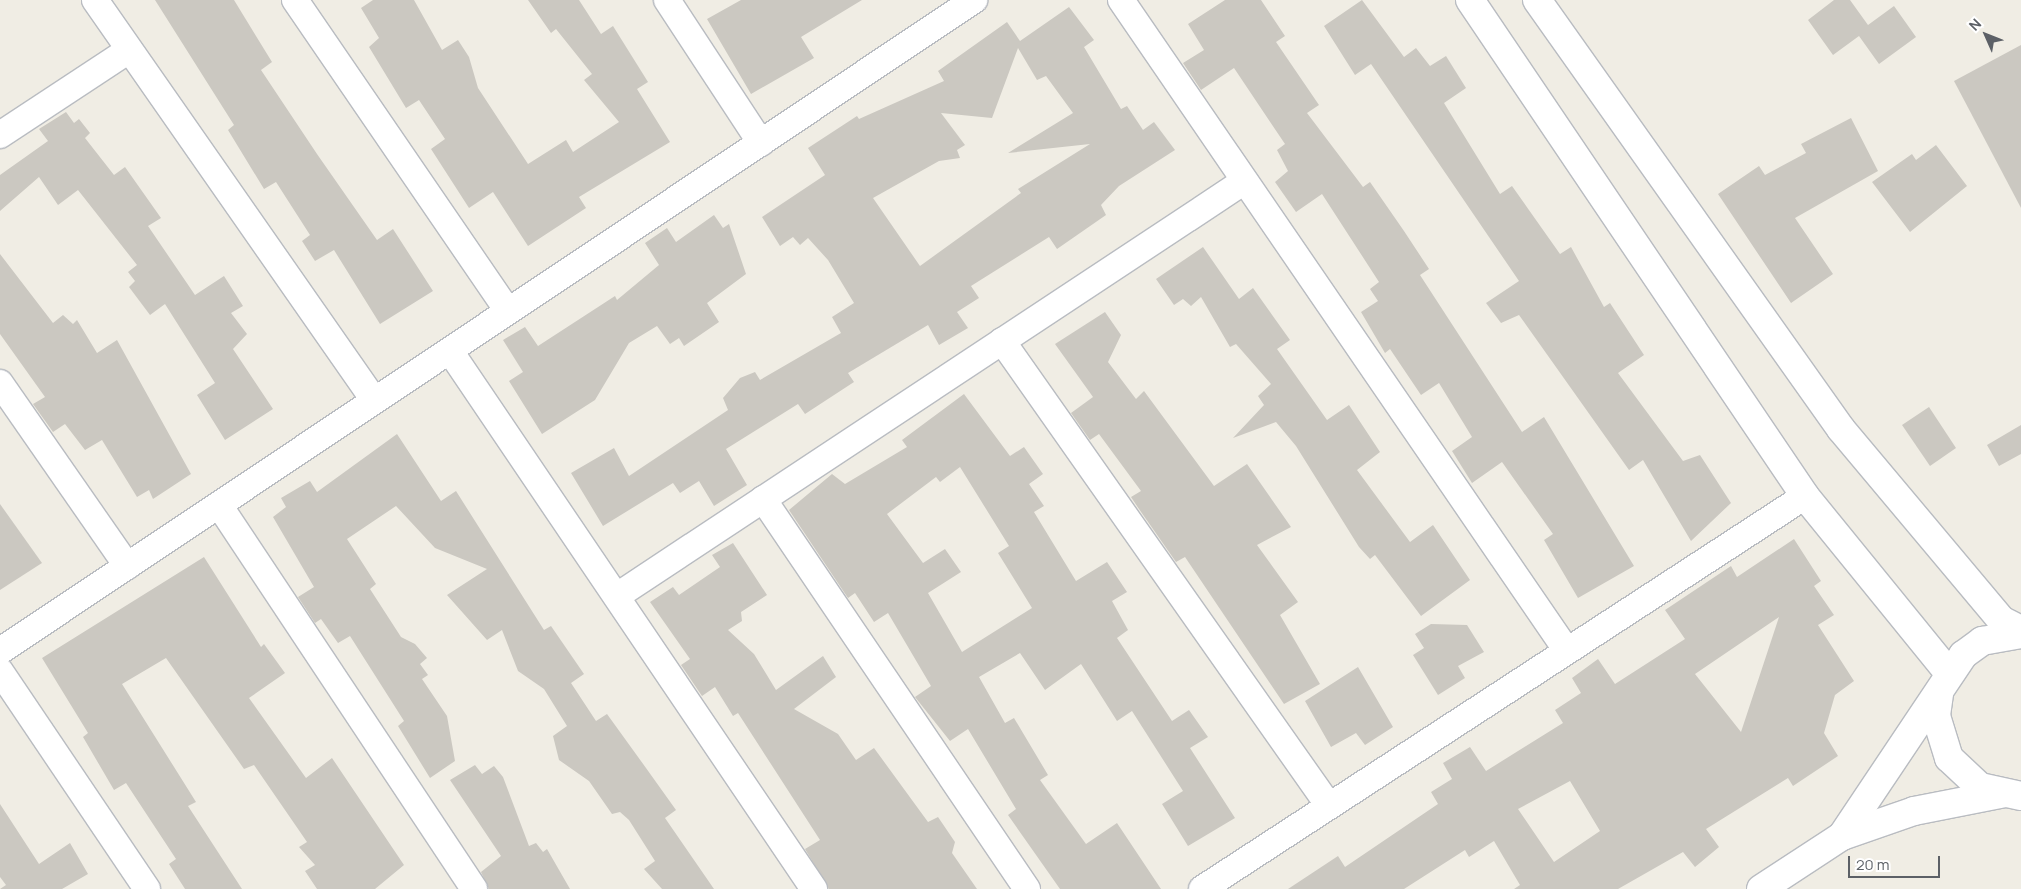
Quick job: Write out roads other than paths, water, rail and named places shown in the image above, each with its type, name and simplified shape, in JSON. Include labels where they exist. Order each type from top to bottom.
[{"type":"street","points":[[95,0],[374,400]]},
{"type":"street","points":[[294,0],[507,310]]},
{"type":"street","points":[[667,0],[761,143]]},
{"type":"street","points":[[0,651],[450,351],[507,310],[974,0]]},
{"type":"street","points":[[1121,0],[1243,182],[1567,651]]},
{"type":"street","points":[[1470,0],[1805,496],[1944,683]]},
{"type":"street","points":[[1537,0],[1841,429],[2001,620],[2021,632]]},
{"type":"street","points":[[0,135],[129,50]]},
{"type":"street","points":[[617,596],[1243,182]]},
{"type":"street","points":[[1002,340],[1328,806]]},
{"type":"street","points":[[450,351],[814,889]]},
{"type":"street","points":[[0,383],[127,566]]},
{"type":"street","points":[[1202,889],[1805,496]]},
{"type":"street","points":[[763,499],[1027,889]]},
{"type":"street","points":[[219,505],[474,889]]},
{"type":"street","points":[[1842,836],[1944,683],[1982,641],[2021,632]]},
{"type":"street","points":[[0,671],[147,889]]},
{"type":"street","points":[[1944,683],[1936,716],[1949,758],[1980,787],[2011,795]]},
{"type":"street","points":[[1761,889],[1842,836],[1914,811],[2011,795]]}]
